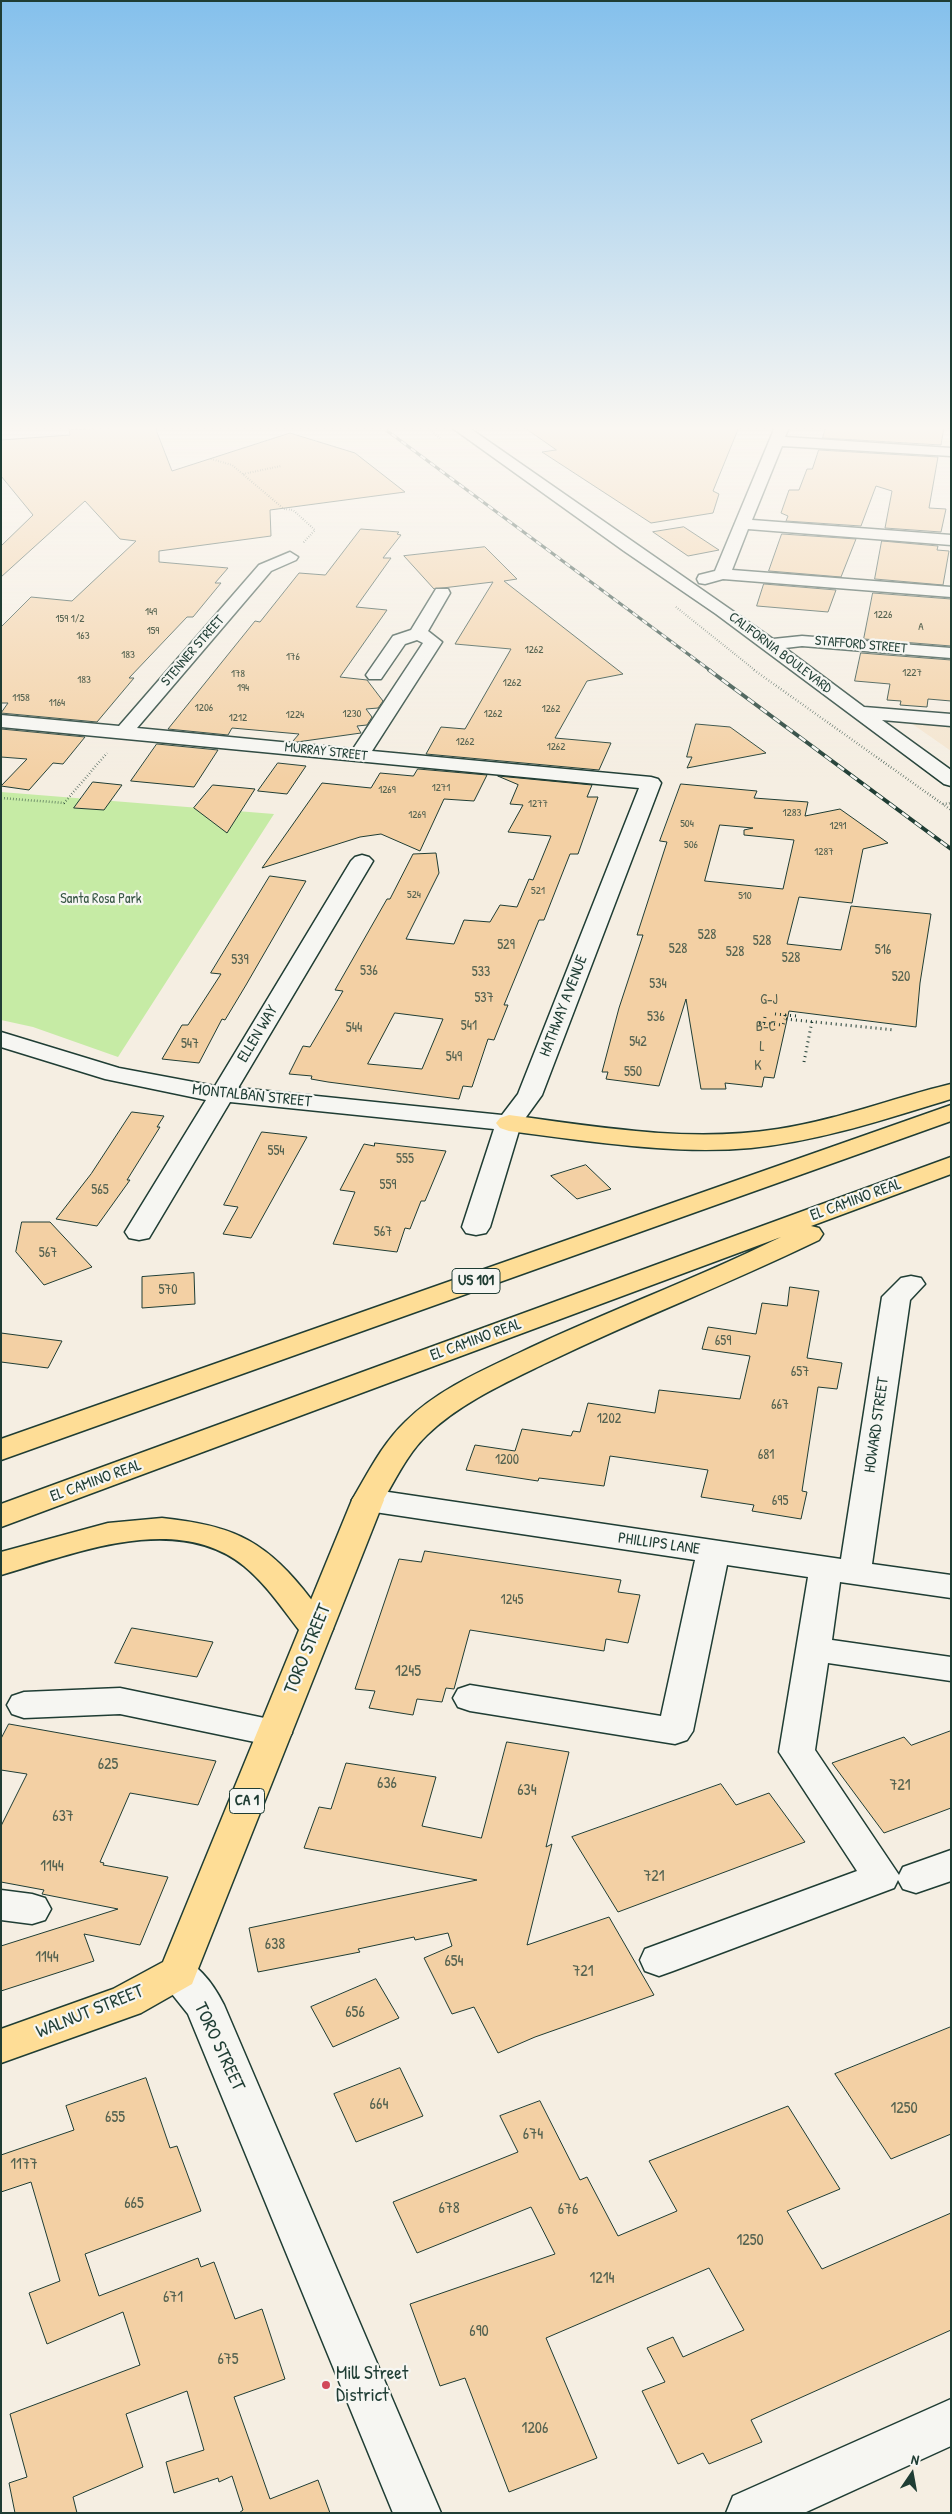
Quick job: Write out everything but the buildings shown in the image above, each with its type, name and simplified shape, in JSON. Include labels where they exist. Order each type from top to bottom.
[{"type":"main road","points":[[508,1123],[667,1141],[752,1140],[802,1132],[951,1091]]},
{"type":"main road","name":"US 101","points":[[1,1450],[951,1112]]},
{"type":"main road","name":"EL CAMINO REAL","points":[[1,1516],[951,1165]]},
{"type":"main road","name":"TORO STREET","points":[[178,1973],[368,1500],[406,1439],[439,1411],[462,1396],[563,1343],[796,1241],[910,1180]]},
{"type":"main road","points":[[1,1564],[99,1534],[140,1528],[170,1528],[204,1534],[236,1546],[259,1561],[289,1593],[316,1629]]},
{"type":"main road","name":"WALNUT STREET","points":[[1,2046],[127,2001],[178,1973]]},
{"type":"street","name":"CALIFORNIA BOULEVARD","points":[[627,544],[771,645],[951,780]]},
{"type":"street","points":[[684,583],[724,570],[735,544]]},
{"type":"street","name":"STENNER STREET","points":[[124,732],[265,568],[290,557]]},
{"type":"street","points":[[666,571],[724,570],[951,592]]},
{"type":"street","points":[[419,633],[420,628],[442,593]]},
{"type":"street","points":[[375,675],[399,640],[419,633]]},
{"type":"street","points":[[359,755],[433,642],[419,633]]},
{"type":"street","name":"STAFFORD STREET","points":[[771,645],[802,641],[951,652]]},
{"type":"street","points":[[859,712],[951,720]]},
{"type":"street","name":"MURRAY STREET","points":[[1,721],[651,783]]},
{"type":"street","name":"HATHWAY AVENUE","points":[[476,1227],[508,1123],[530,1095],[651,783]]},
{"type":"street","name":"ELLEN WAY","points":[[140,1232],[362,861]]},
{"type":"street","name":"MONTALBAN STREET","points":[[1,1039],[114,1074],[195,1091],[508,1123]]},
{"type":"street","name":"HOWARD STREET","points":[[659,1960],[881,1877],[797,1752],[813,1649],[840,1570],[896,1297],[911,1284]]},
{"type":"street","name":"PHILLIPS LANE","points":[[368,1500],[951,1587]]},
{"type":"street","points":[[470,1698],[675,1731],[713,1552]]},
{"type":"street","points":[[813,1649],[949,1669]]},
{"type":"street","points":[[24,1705],[120,1701],[274,1733]]},
{"type":"street","points":[[916,1878],[951,1865]]},
{"type":"street","name":"TORO STREET","points":[[178,1973],[204,2005],[417,2513]]},
{"type":"street","points":[[750,2513],[951,2422]]},
{"type":"path","points":[[290,557],[302,544]]},
{"type":"path","points":[[672,604],[760,674],[951,810]]},
{"type":"path","points":[[1,798],[64,803],[124,732]]},
{"type":"path","points":[[942,804],[951,803]]},
{"type":"path","points":[[775,1014],[812,1022],[895,1030]]},
{"type":"path","points":[[785,1017],[798,1016]]},
{"type":"path","points":[[765,1017],[762,1023],[783,1025],[785,1017]]},
{"type":"path","points":[[804,1062],[812,1022]]},
{"type":"shaded area","points":[[908,721],[951,725],[951,751]]},
{"type":"green space","name":"Santa Rosa Park","points":[[1,792],[274,814],[118,1057],[33,1027],[1,1020]]},
{"type":"railway","points":[[540,544],[711,671]]},
{"type":"railway","points":[[709,670],[951,849]]},
{"type":"place","name":"Mill Street District","points":[[326,2385]]}]
